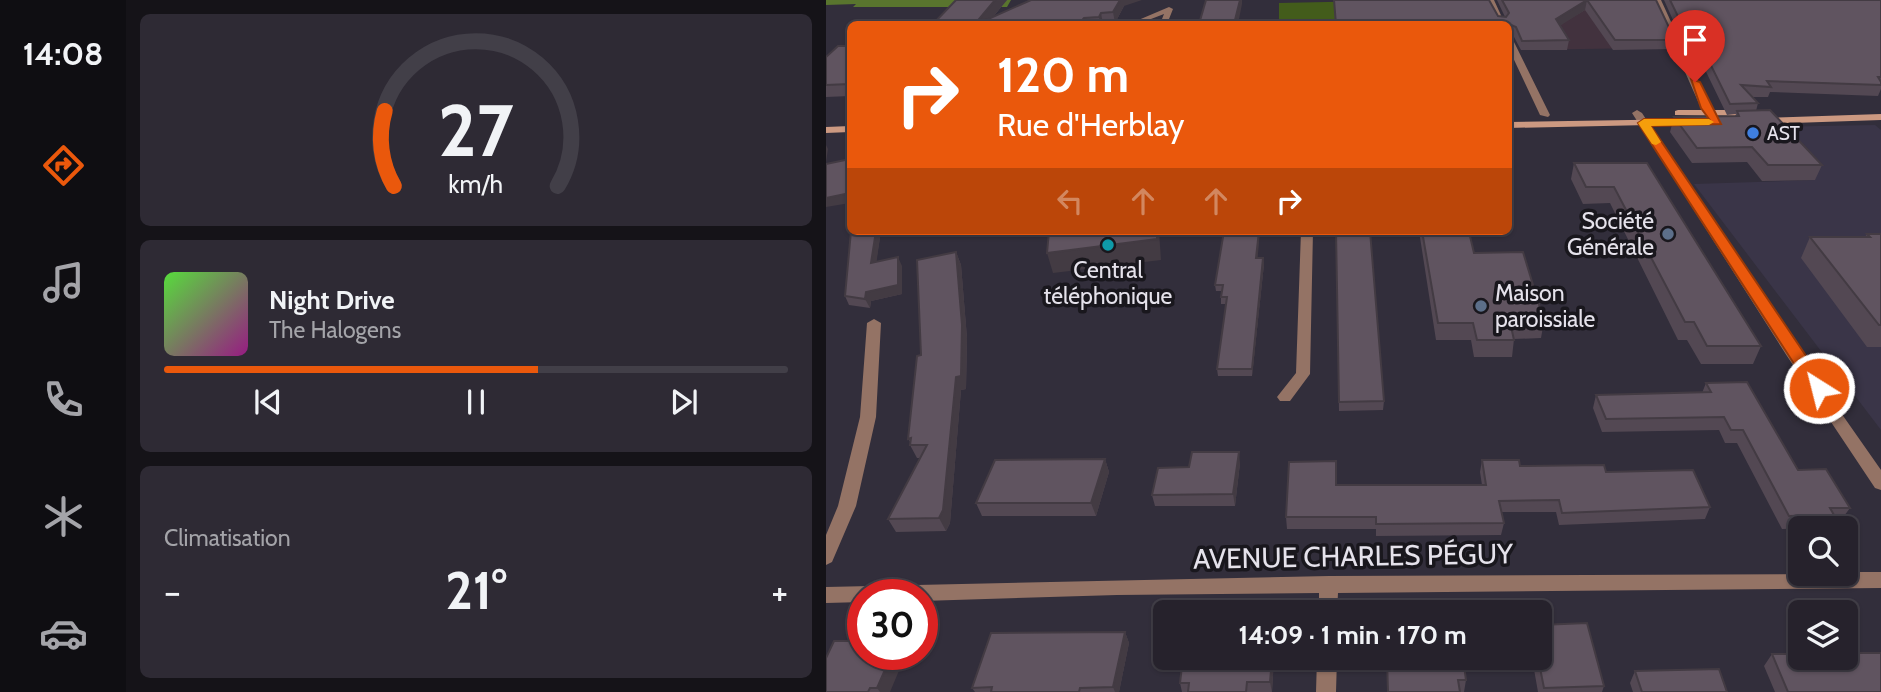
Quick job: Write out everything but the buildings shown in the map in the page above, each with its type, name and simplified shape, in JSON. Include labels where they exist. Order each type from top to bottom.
[{"type":"main road","points":[[1512,116],[1881,116]]},
{"type":"main road","points":[[1512,125],[1640,118]]},
{"type":"main road","points":[[826,130],[847,130]]},
{"type":"street","points":[[1490,0],[1500,21]]},
{"type":"street","points":[[1657,0],[1714,117]]},
{"type":"street","points":[[1140,21],[1169,9],[1165,21]]},
{"type":"street","points":[[1512,46],[1545,116]]},
{"type":"street","points":[[1640,118],[1792,353],[1881,483]]},
{"type":"street","points":[[1285,397],[1303,374],[1307,235]]},
{"type":"street","points":[[826,557],[847,506],[868,417],[874,323]]},
{"type":"street","name":"AVENUE CHARLES PÉGUY","points":[[826,595],[1329,584],[1881,580]]},
{"type":"street","points":[[1328,600],[1329,584]]},
{"type":"street","points":[[1326,692],[1327,670]]},
{"type":"shaded area","points":[[1500,1],[1602,1],[1644,48],[1525,50]]},
{"type":"shaded area","points":[[1875,125],[1881,130],[1881,430],[1694,184],[1814,180],[1767,127]]},
{"type":"green space","points":[[826,0],[1011,0],[1007,7],[853,7],[856,4],[826,5]]},
{"type":"green space","points":[[1375,1],[1378,21],[1279,21],[1279,3]]},
{"type":"slow traffic","points":[[1656,142],[1644,123],[1709,122]]},
{"type":"place","name":"AST","points":[[1753,133]]},
{"type":"place","name":"Société Générale","points":[[1668,234]]},
{"type":"place","name":"Central téléphonique","points":[[1108,245]]},
{"type":"place","name":"Maison paroissiale","points":[[1481,306]]},
{"type":"route","points":[[1695,82],[1706,108],[1717,122],[1644,123],[1792,353],[1819,388]]}]
